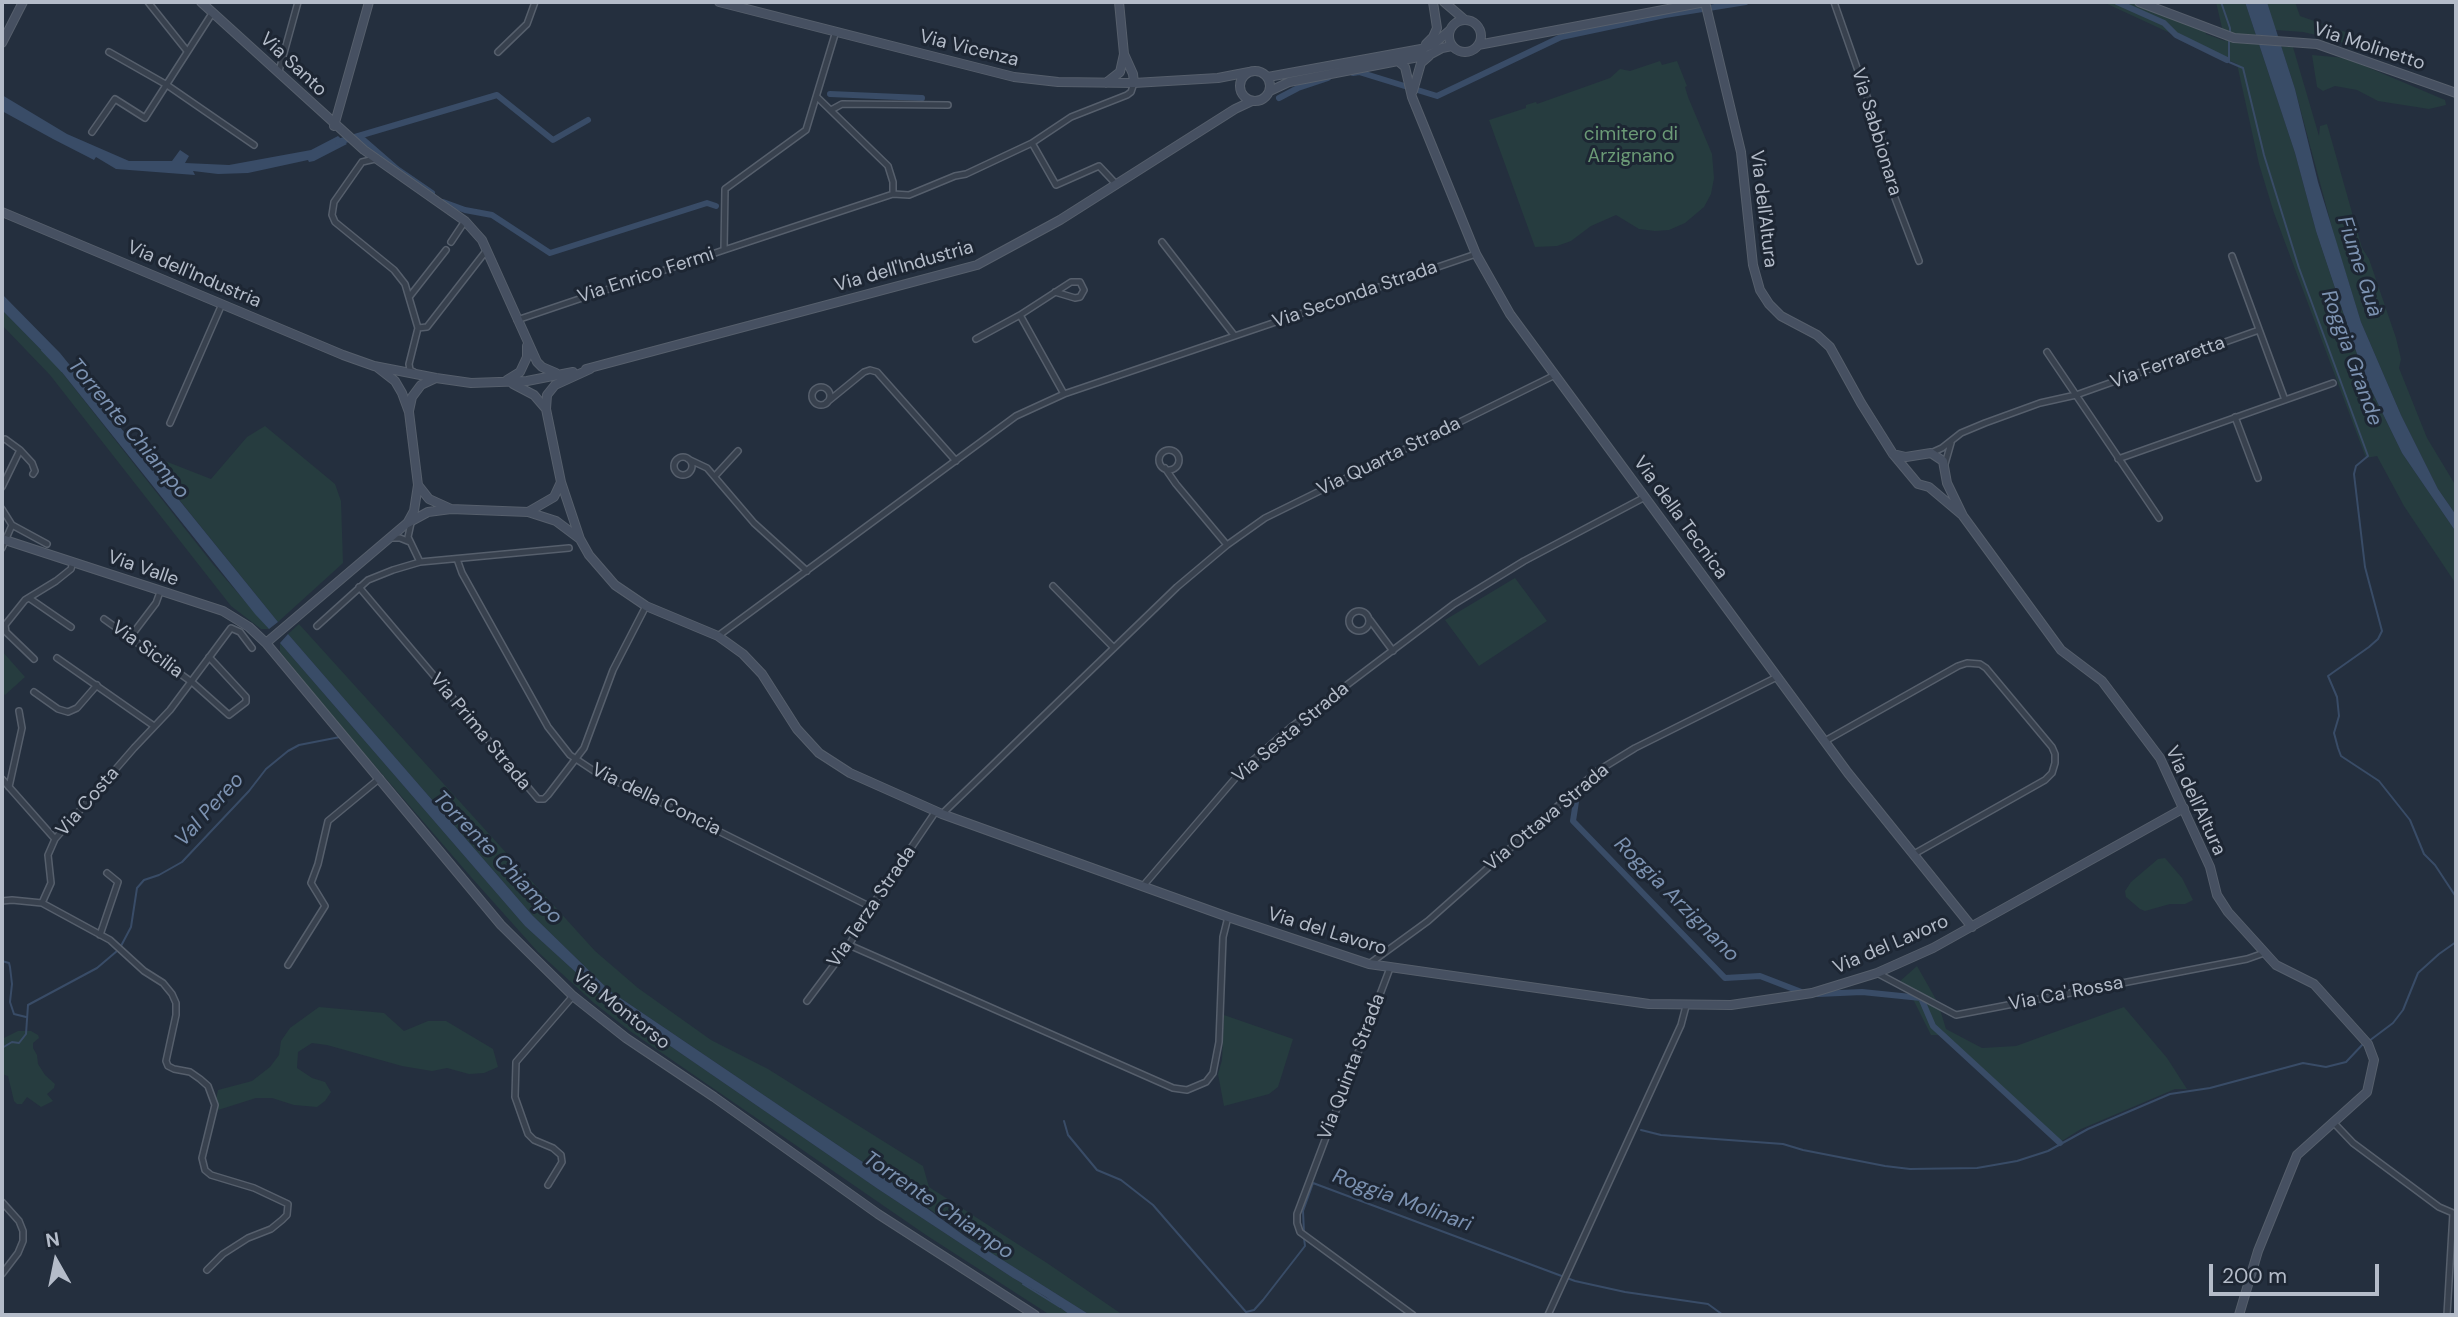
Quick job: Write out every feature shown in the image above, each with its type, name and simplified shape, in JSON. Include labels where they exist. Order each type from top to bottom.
[{"type":"street","points":[[2,43],[23,2]]},
{"type":"street","points":[[148,2],[187,51]]},
{"type":"street","name":"Via Santo","points":[[201,2],[279,71],[334,126],[465,221],[482,240],[517,321],[542,368],[560,374]]},
{"type":"street","points":[[279,71],[298,2]]},
{"type":"street","points":[[334,126],[369,2]]},
{"type":"street","points":[[498,52],[527,24],[535,2]]},
{"type":"street","name":"Via Vicenza","points":[[719,2],[1014,77],[1058,82],[1134,83],[1218,78],[1257,71],[1268,77],[1421,49],[1435,43],[1451,28],[1465,20]]},
{"type":"street","points":[[1119,2],[1124,54],[1120,72],[1122,83]]},
{"type":"street","points":[[1421,49],[1433,37],[1437,27],[1433,2]]},
{"type":"street","points":[[1443,2],[1487,35],[1511,38]]},
{"type":"street","points":[[1443,2],[1451,28],[1452,46]]},
{"type":"street","points":[[1412,97],[1421,63],[1442,48],[1452,46],[1465,52],[1478,45],[1511,38],[1705,2]]},
{"type":"street","name":"Via dell'Altura","points":[[1705,2],[1741,152],[1757,282],[1774,310],[1817,335],[1830,347],[1893,454],[1918,484],[1930,487],[1963,516]]},
{"type":"street","name":"Via Sabbionara","points":[[1834,2],[1884,145],[1884,169],[1919,261]]},
{"type":"street","name":"Via Molinetto","points":[[2139,2],[2234,38],[2317,44],[2344,51],[2456,93]]},
{"type":"street","points":[[92,132],[114,99],[145,118],[213,12]]},
{"type":"street","points":[[1478,45],[1480,30]]},
{"type":"street","name":"Via Enrico Fermi","points":[[517,321],[724,250],[725,190],[806,130],[836,31]]},
{"type":"street","points":[[109,52],[167,85],[254,145]]},
{"type":"street","points":[[724,250],[892,194],[909,195],[966,174],[1032,143],[1071,117],[1131,92],[1133,74],[1124,54]]},
{"type":"street","points":[[1218,78],[1230,81],[1252,101],[1263,99],[1270,91],[1289,82],[1429,55]]},
{"type":"street","name":"Via della Tecnica","points":[[1398,61],[1405,67],[1412,97],[1476,254],[1510,314],[1825,741],[1972,927]]},
{"type":"street","points":[[1106,83],[1120,72]]},
{"type":"street","points":[[1235,109],[1241,92],[1241,80],[1249,72]]},
{"type":"street","points":[[1268,77],[1270,91]]},
{"type":"street","points":[[817,97],[888,166],[892,194]]},
{"type":"street","name":"Via dell'Industria","points":[[2,212],[374,366],[458,382],[527,381],[590,369],[977,265],[1060,220],[1235,109],[1252,101]]},
{"type":"street","points":[[831,110],[842,104],[948,105]]},
{"type":"street","points":[[1032,143],[1056,185],[1099,166],[1116,184]]},
{"type":"street","points":[[364,150],[362,162],[334,202],[332,215],[335,222],[394,270],[405,284],[418,328],[409,364],[411,370],[424,376]]},
{"type":"street","points":[[362,162],[377,159]]},
{"type":"street","points":[[452,242],[465,221]]},
{"type":"street","points":[[1162,242],[1234,335]]},
{"type":"street","points":[[410,296],[446,250]]},
{"type":"street","points":[[418,328],[427,327],[486,251]]},
{"type":"street","name":"Via Seconda Strada","points":[[718,636],[1016,416],[1064,394],[1476,254]]},
{"type":"street","points":[[2232,256],[2285,400]]},
{"type":"street","points":[[976,339],[1020,315],[1055,292],[1074,281],[1080,282],[1084,290],[1077,298],[1055,292]]},
{"type":"street","points":[[170,423],[222,304]]},
{"type":"street","points":[[1020,315],[1064,394]]},
{"type":"street","name":"Via Ferraretta","points":[[1931,453],[1961,433],[2011,413],[2040,403],[2076,396],[2259,330]]},
{"type":"street","points":[[505,382],[520,372],[524,364],[527,357],[526,339]]},
{"type":"street","points":[[2047,352],[2159,519]]},
{"type":"street","name":"Via dell'Industria","points":[[374,366],[394,381],[409,412],[418,485]]},
{"type":"street","name":"Via dell'Industria","points":[[546,409],[547,395],[555,385],[590,369]]},
{"type":"street","points":[[844,388],[823,387],[815,390],[813,398],[818,404],[826,403],[864,372],[877,372],[956,461]]},
{"type":"street","name":"Via Quarta Strada","points":[[939,813],[1177,587],[1227,545],[1265,518],[1555,375]]},
{"type":"street","points":[[409,412],[412,397],[421,385],[436,379]]},
{"type":"street","name":"Via dell'Industria","points":[[505,382],[523,387],[546,409]]},
{"type":"street","points":[[2118,459],[2333,383]]},
{"type":"street","points":[[823,387],[830,393],[826,403]]},
{"type":"street","points":[[266,643],[389,538],[428,512],[451,509],[528,512],[554,497],[561,482],[546,409]]},
{"type":"street","points":[[2235,417],[2258,478]]},
{"type":"street","points":[[2,440],[5,439],[20,450],[32,463],[35,471],[33,474]]},
{"type":"street","points":[[1945,464],[1952,440]]},
{"type":"street","points":[[2,487],[20,450]]},
{"type":"street","points":[[1176,484],[1178,456],[1174,451],[1167,450],[1162,453],[1161,464],[1176,484],[1227,545]]},
{"type":"street","points":[[715,476],[738,451]]},
{"type":"street","points":[[1893,454],[1906,457],[1931,453],[1941,458],[1945,464]]},
{"type":"street","points":[[1912,474],[1912,466],[1919,456]]},
{"type":"street","points":[[707,468],[697,468],[683,475],[678,473],[675,466],[679,458],[707,468],[754,523],[807,571]]},
{"type":"street","points":[[688,459],[692,467],[688,474]]},
{"type":"street","name":"Via dell'Altura","points":[[1945,464],[1945,475],[1963,516],[2057,645],[2096,676],[2160,758],[2210,867],[2217,895],[2228,912],[2276,965],[2314,984],[2368,1044],[2374,1060],[2367,1092],[2333,1122]]},
{"type":"street","points":[[1165,468],[1172,469],[1177,465]]},
{"type":"street","points":[[1930,487],[1940,484],[1945,475]]},
{"type":"street","name":"Via del Lavoro","points":[[561,482],[580,539],[598,568],[615,585],[646,606],[718,636],[743,654],[762,674],[797,729],[819,753],[850,774],[939,813],[1228,917],[1369,964],[1649,1004],[1686,1006],[1770,1001],[1812,993],[1877,973],[1933,948],[2184,808]]},
{"type":"street","points":[[418,485],[429,499],[451,509]]},
{"type":"street","points":[[418,485],[408,531],[410,542],[420,562]]},
{"type":"street","name":"Via Sesta Strada","points":[[1143,887],[1244,768],[1290,728],[1454,604],[1524,561],[1645,497]]},
{"type":"street","points":[[2,509],[12,525],[47,544]]},
{"type":"street","name":"Via del Lavoro","points":[[528,512],[556,521],[580,539]]},
{"type":"street","points":[[3,543],[12,525]]},
{"type":"street","points":[[389,538],[410,542]]},
{"type":"street","name":"Via Valle","points":[[3,543],[73,562],[223,611],[266,643]]},
{"type":"street","points":[[317,626],[359,587],[380,575],[420,562],[569,548]]},
{"type":"street","name":"Via della Concia","points":[[457,559],[462,573],[548,727],[561,745],[577,760],[594,771],[666,804],[871,907]]},
{"type":"street","points":[[34,659],[6,632],[5,625],[29,598],[71,569],[73,562]]},
{"type":"street","points":[[1053,586],[1114,648]]},
{"type":"street","name":"Via Prima Strada","points":[[359,587],[538,799],[544,799],[548,795],[584,748],[613,670],[646,606]]},
{"type":"street","points":[[131,636],[156,603],[160,592]]},
{"type":"street","points":[[29,598],[71,627]]},
{"type":"street","points":[[1378,631],[1355,630],[1351,626],[1350,618],[1354,613],[1360,612],[1368,618],[1378,631],[1393,651]]},
{"type":"street","points":[[1362,631],[1367,627],[1368,618]]},
{"type":"street","name":"Via Sicilia","points":[[104,619],[131,636],[190,682]]},
{"type":"street","name":"Via Costa","points":[[42,903],[51,883],[48,855],[55,839],[170,710],[231,628],[240,632],[252,648]]},
{"type":"street","name":"Via Montorso","points":[[266,643],[501,925],[573,996],[626,1038],[878,1214],[1035,1315]]},
{"type":"street","points":[[190,682],[226,715],[232,714],[246,702],[246,697],[209,657]]},
{"type":"street","points":[[57,658],[155,726]]},
{"type":"street","points":[[1825,741],[1967,663],[1980,664],[1986,668],[2052,747],[2055,763],[2052,773],[2045,780],[1914,854]]},
{"type":"street","name":"Via Ottava Strada","points":[[1369,964],[1428,921],[1596,772],[1635,748],[1777,677]]},
{"type":"street","points":[[34,692],[58,709],[73,712],[97,685]]},
{"type":"street","points":[[9,787],[22,728],[19,711]]},
{"type":"street","points":[[288,965],[325,906],[311,883],[328,821],[380,778]]},
{"type":"street","points":[[2,779],[55,839]]},
{"type":"street","name":"Via Terza Strada","points":[[807,1001],[849,945],[871,907],[939,813]]},
{"type":"street","points":[[100,935],[118,882],[107,873]]},
{"type":"street","points":[[2,901],[42,903],[110,940],[172,994],[176,1003],[176,1015],[166,1061],[168,1066],[190,1073],[208,1086],[215,1105],[202,1158],[205,1170],[211,1175],[254,1188],[288,1204],[287,1215],[271,1229],[248,1238],[223,1254],[207,1270]]},
{"type":"street","points":[[849,945],[1172,1088],[1187,1090],[1206,1082],[1213,1073],[1219,1042],[1223,937],[1228,917]]},
{"type":"street","name":"Via Ca' Rossa","points":[[1877,973],[1956,1015],[2247,959],[2264,953]]},
{"type":"street","name":"Via Quinta Strada","points":[[1390,968],[1297,1214],[1297,1223],[1300,1232],[1413,1315]]},
{"type":"street","points":[[548,1185],[562,1162],[561,1154],[528,1134],[515,1097],[516,1062],[573,996]]},
{"type":"street","points":[[1548,1315],[1681,1025],[1686,1006]]},
{"type":"street","points":[[2239,1315],[2258,1251],[2297,1155],[2333,1122],[2353,1143],[2439,1206],[2453,1213],[2447,1315]]},
{"type":"street","points":[[2,1202],[19,1221],[23,1231],[23,1241],[18,1253],[2,1275]]},
{"type":"green space","points":[[2103,2],[2129,2],[2205,30],[2206,34],[2225,41],[2216,2],[2245,2],[2364,375],[2402,453],[2456,532],[2456,584],[2404,506],[2377,456],[2366,458],[2274,213],[2259,164],[2237,64]]},
{"type":"green space","points":[[2267,2],[2295,2],[2300,16],[2408,54],[2405,65],[2329,38],[2303,32],[2275,30]]},
{"type":"green space","points":[[2281,46],[2293,47],[2319,136],[2320,126],[2327,124],[2362,248],[2369,259],[2396,338],[2401,359],[2399,368],[2427,438],[2456,486],[2456,515],[2438,489],[2401,415],[2361,322]]},
{"type":"green space","points":[[2312,55],[2346,58],[2445,100],[2446,105],[2429,109],[2378,101],[2357,90],[2335,86],[2323,91],[2317,87]]},
{"type":"green space","name":"cimitero di Arzignano","points":[[1660,61],[1662,65],[1677,61],[1687,86],[1688,97],[1712,154],[1714,178],[1711,194],[1704,207],[1685,223],[1669,230],[1639,229],[1616,215],[1591,226],[1571,241],[1557,246],[1535,247],[1489,120],[1610,78],[1620,69],[1630,71]]},
{"type":"green space","points":[[2,310],[57,366],[212,563],[269,629],[261,629],[231,606],[50,375],[2,325]]},
{"type":"green space","points":[[265,426],[335,484],[341,501],[343,563],[278,622],[156,471],[165,461],[211,479],[247,437]]},
{"type":"green space","points":[[1515,578],[1547,621],[1479,666],[1445,620]]},
{"type":"green space","points":[[299,624],[595,951],[638,988],[711,1040],[768,1069],[923,1166],[929,1187],[1123,1315],[1090,1315],[988,1251],[879,1173],[610,991],[532,915],[288,634]]},
{"type":"green space","points":[[280,643],[525,926],[615,1008],[878,1189],[1070,1315],[1050,1315],[926,1235],[630,1031],[594,1003],[538,952],[471,877],[280,652]]},
{"type":"green space","points":[[2,651],[25,677],[5,695],[2,693]]},
{"type":"green space","points":[[2165,858],[2182,878],[2193,900],[2185,904],[2170,904],[2145,911],[2140,909],[2126,897],[2125,891],[2131,882],[2158,859]]},
{"type":"green space","points":[[1917,966],[1938,1003],[1946,1029],[1982,1048],[2016,1046],[2124,1007],[2167,1058],[2187,1089],[2175,1089],[2081,1129],[2057,1144],[2024,1107],[1941,1035],[1931,1035],[1914,1001],[1898,983]]},
{"type":"green space","points":[[319,1007],[384,1013],[404,1031],[428,1021],[446,1021],[493,1049],[498,1067],[484,1073],[469,1074],[447,1068],[432,1071],[312,1043],[298,1052],[297,1068],[312,1078],[325,1082],[331,1092],[317,1107],[294,1105],[272,1098],[256,1098],[218,1110],[218,1090],[252,1081],[270,1067],[279,1055],[281,1041],[290,1028]]},
{"type":"green space","points":[[1224,1015],[1293,1039],[1278,1087],[1269,1094],[1224,1106],[1218,1074],[1222,1060]]},
{"type":"green space","points":[[18,1031],[31,1031],[38,1035],[33,1048],[38,1064],[55,1084],[47,1094],[53,1101],[41,1107],[27,1097],[22,1104],[17,1104],[8,1076],[2,1074],[2,1039]]},
{"type":"water","points":[[2245,2],[2267,2],[2295,89],[2318,182],[2361,322],[2401,415],[2438,489],[2456,515],[2456,532],[2402,453],[2364,375]]},
{"type":"water","points":[[2,95],[67,134],[129,161],[172,161],[180,150],[189,156],[185,163],[229,165],[311,150],[338,136],[347,144],[314,161],[248,173],[193,171],[195,175],[116,169],[2,111]]},
{"type":"water","points":[[2,294],[60,353],[278,622],[269,629],[255,614],[57,366],[2,310]]},
{"type":"water","points":[[288,634],[532,915],[610,991],[879,1173],[966,1237],[1090,1315],[1070,1315],[878,1189],[615,1008],[525,926],[280,643]]},
{"type":"waterway","name":"Roggia Grande","points":[[1353,73],[1359,72],[1437,96],[1561,37],[1665,15],[1746,2]]},
{"type":"waterway","name":"Roggia Grande","points":[[2117,2],[2164,23],[2176,35],[2227,60]]},
{"type":"waterway","points":[[2221,2],[2230,34]]},
{"type":"waterway","name":"Roggia Grande","points":[[2229,40],[2229,62],[2243,68],[2264,155],[2299,268],[2368,456],[2356,466],[2354,474],[2365,567],[2382,631],[2369,647],[2328,676],[2337,697],[2339,716],[2334,733],[2341,756],[2379,781],[2410,820],[2424,854],[2435,865],[2456,897]]},
{"type":"waterway","name":"Roggia Grande","points":[[1279,98],[1328,78]]},
{"type":"waterway","name":"Roggia Grande","points":[[830,94],[922,98]]},
{"type":"waterway","name":"Roggia Grande","points":[[338,142],[497,95],[553,140],[588,120]]},
{"type":"waterway","name":"Roggia Arzignano","points":[[359,136],[397,169],[432,193]]},
{"type":"waterway","name":"Roggia Arzignano","points":[[443,202],[492,215],[550,253],[707,203],[716,206]]},
{"type":"waterway","name":"Torrente Chiampo","points":[[42,350],[62,371]]},
{"type":"waterway","name":"Val Pereo","points":[[121,946],[131,927],[137,888],[144,880],[182,862],[249,791],[266,769],[288,751],[299,745],[340,737]]},
{"type":"waterway","name":"Roggia Arzignano","points":[[1577,795],[1573,821],[1725,978],[1760,976],[1804,993]]},
{"type":"waterway","name":"Roggia Arzignano","points":[[2369,1041],[2393,1023],[2403,1010],[2418,973],[2456,942]]},
{"type":"waterway","name":"Val Pereo","points":[[2,1048],[12,1042],[19,1043],[26,1034],[28,1005],[97,968],[117,951]]},
{"type":"waterway","points":[[2,961],[9,963],[10,967],[10,1002],[14,1014],[26,1017]]},
{"type":"waterway","name":"Roggia Arzignano","points":[[1818,994],[1862,992],[1921,998],[1933,1026],[2060,1143]]},
{"type":"waterway","points":[[1641,1130],[1661,1135],[1783,1144],[1910,1169],[1977,1168],[2017,1161],[2048,1151],[2088,1129],[2170,1094],[2210,1088],[2303,1063],[2326,1067],[2346,1062],[2364,1043]]},
{"type":"waterway","name":"Roggia Molinari","points":[[1064,1121],[1068,1135],[1097,1170],[1121,1180],[1153,1205],[1246,1312],[1254,1310],[1263,1300],[1305,1246],[1304,1238]]},
{"type":"waterway","name":"Roggia Molinari","points":[[1304,1233],[1303,1211],[1313,1183],[1575,1281],[1625,1292],[1708,1304],[1723,1315]]},
{"type":"waterway","name":"Torrente Chiampo","points":[[1023,1284],[1060,1307]]},
{"type":"water label","name":"Fiume Guà","points":[[2359,267]]}]
